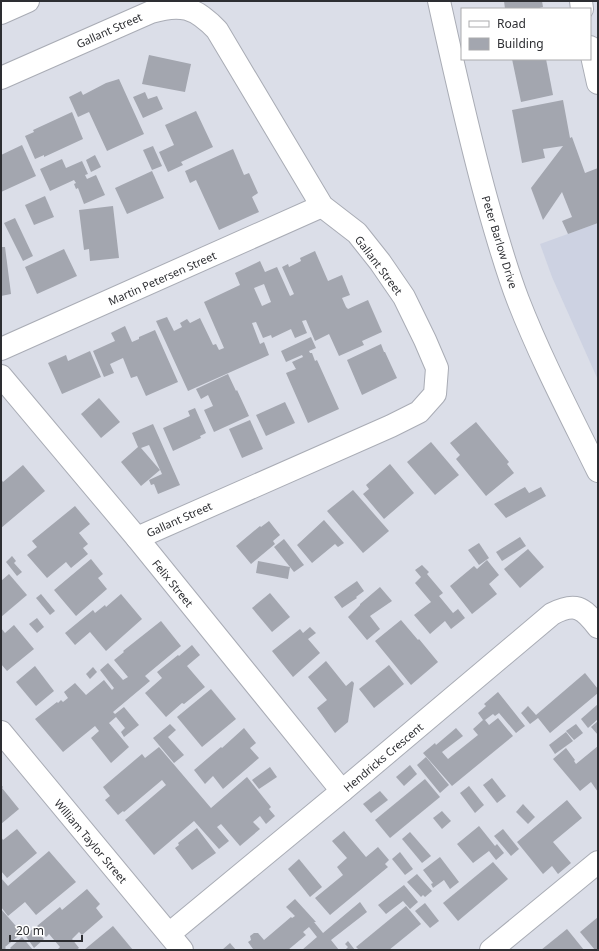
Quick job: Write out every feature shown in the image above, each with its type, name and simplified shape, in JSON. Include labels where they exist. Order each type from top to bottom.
[{"type":"street","points":[[1,13],[28,1]]},
{"type":"street","name":"Peter Barlow Drive","points":[[439,1],[479,172],[496,233],[518,299],[548,372],[598,471]]},
{"type":"street","name":"Gallant Street","points":[[1,78],[151,12],[163,8],[177,7],[193,10],[206,19],[217,30],[322,206],[357,233],[380,262],[404,297],[426,340],[437,368],[435,394],[419,412],[391,426],[137,538]]},
{"type":"street","points":[[591,52],[598,83]]},
{"type":"street","name":"Martin Petersen Street","points":[[1,349],[322,206]]},
{"type":"street","name":"Felix Street","points":[[1,376],[137,538],[342,791]]},
{"type":"street","name":"Hendricks Crescent","points":[[176,942],[342,791],[552,614],[564,608],[575,608],[584,611],[598,627]]},
{"type":"street","name":"William Taylor Street","points":[[1,732],[176,942]]},
{"type":"street","points":[[491,950],[598,862]]},
{"type":"shaded area","points":[[598,223],[598,380],[552,277],[540,244]]},
{"type":"building","points":[[504,1],[542,1],[543,7],[540,8],[505,8]]},
{"type":"building","points":[[149,55],[191,64],[185,92],[142,84]]},
{"type":"building","points":[[512,60],[546,60],[553,95],[521,102]]},
{"type":"building","points":[[119,79],[144,134],[107,151],[89,112],[78,117],[69,97],[81,91],[83,95],[106,83]]},
{"type":"building","points":[[145,92],[148,99],[157,96],[163,109],[143,118],[133,97]]},
{"type":"building","points":[[563,100],[570,138],[572,137],[585,173],[598,168],[598,223],[568,234],[562,221],[572,217],[562,192],[543,220],[531,188],[563,146],[543,149],[545,158],[522,163],[512,110]]},
{"type":"building","points":[[196,111],[213,147],[181,162],[183,165],[168,172],[159,152],[174,145],[165,125]]},
{"type":"building","points":[[72,112],[83,139],[44,157],[44,155],[35,159],[25,136],[34,132],[33,130]]},
{"type":"building","points":[[22,145],[36,176],[1,192],[1,155]]},
{"type":"building","points":[[153,146],[162,166],[152,170],[143,150]]},
{"type":"building","points":[[233,149],[244,175],[249,173],[258,193],[252,197],[259,212],[219,230],[196,180],[190,183],[185,171]]},
{"type":"building","points":[[95,155],[101,167],[91,172],[86,160]]},
{"type":"building","points":[[62,159],[66,168],[82,161],[88,174],[85,175],[87,179],[96,175],[105,195],[84,204],[78,188],[76,189],[74,184],[76,183],[74,180],[50,191],[40,169]]},
{"type":"building","points":[[152,171],[164,198],[127,214],[115,188]]},
{"type":"building","points":[[45,196],[54,217],[34,225],[25,205]]},
{"type":"building","points":[[113,206],[119,258],[90,261],[89,249],[84,250],[79,210]]},
{"type":"building","points":[[15,218],[33,256],[23,261],[4,223]]},
{"type":"building","points":[[1,247],[5,247],[11,294],[1,296]]},
{"type":"building","points":[[64,249],[77,276],[37,294],[25,267]]},
{"type":"building","points":[[315,251],[328,281],[342,275],[350,295],[342,298],[346,307],[348,309],[368,300],[382,332],[362,341],[364,345],[339,356],[329,334],[315,341],[306,320],[302,321],[307,333],[295,338],[291,329],[272,338],[271,335],[263,338],[256,322],[252,323],[260,344],[264,342],[269,355],[188,391],[156,321],[167,317],[174,331],[182,327],[180,323],[187,319],[190,323],[200,318],[213,345],[216,344],[219,350],[224,348],[204,302],[240,285],[235,273],[260,261],[265,272],[277,267],[290,296],[294,294],[282,267],[288,264],[289,267],[301,261],[300,258]],"holes":[[[264,284],[271,302],[262,306],[254,288]]]},
{"type":"building","points":[[125,326],[132,342],[155,330],[178,382],[146,396],[137,376],[131,378],[123,358],[110,364],[114,373],[104,377],[93,351],[115,341],[111,333]]},
{"type":"building","points":[[311,337],[316,348],[309,351],[312,353],[315,361],[317,360],[339,409],[308,423],[286,373],[296,369],[292,362],[303,357],[302,355],[286,362],[281,351]]},
{"type":"building","points":[[381,344],[397,378],[362,395],[347,360]]},
{"type":"building","points":[[90,351],[101,377],[62,394],[48,363],[66,355],[68,361]]},
{"type":"building","points":[[228,374],[249,416],[214,432],[204,410],[213,406],[208,395],[201,399],[196,389]]},
{"type":"building","points":[[99,398],[120,422],[101,438],[81,414]]},
{"type":"building","points":[[285,402],[295,423],[266,436],[256,415]]},
{"type":"building","points":[[195,408],[206,433],[200,436],[201,438],[173,451],[163,428],[190,416],[188,411]]},
{"type":"building","points":[[250,420],[263,449],[242,458],[229,429]]},
{"type":"building","points":[[476,422],[509,462],[507,464],[514,473],[486,496],[456,459],[460,455],[450,443]]},
{"type":"building","points":[[153,424],[180,485],[158,494],[154,484],[151,485],[149,480],[162,474],[149,445],[141,448],[160,470],[141,486],[121,462],[138,447],[132,433]]},
{"type":"building","points":[[431,442],[459,475],[435,495],[407,462]]},
{"type":"building","points":[[390,464],[414,493],[384,519],[363,494],[369,489],[366,485]]},
{"type":"building","points":[[23,465],[45,491],[1,528],[1,479],[3,482]]},
{"type":"building","points":[[525,487],[529,493],[541,487],[546,496],[506,518],[494,504]]},
{"type":"building","points":[[353,490],[389,531],[363,553],[327,511]]},
{"type":"building","points":[[75,506],[90,524],[79,533],[88,544],[83,548],[88,554],[71,568],[66,562],[47,578],[27,555],[37,547],[32,541]]},
{"type":"building","points":[[324,520],[344,543],[338,547],[335,544],[312,563],[297,545]]},
{"type":"building","points":[[269,521],[280,535],[273,541],[275,544],[251,564],[236,546],[260,526],[261,527]]},
{"type":"building","points":[[520,537],[526,546],[502,561],[496,552]]},
{"type":"building","points":[[284,539],[304,565],[294,572],[274,547]]},
{"type":"building","points":[[479,543],[489,558],[479,565],[468,550]]},
{"type":"building","points":[[528,549],[544,567],[520,588],[504,569]]},
{"type":"building","points":[[12,556],[16,561],[14,563],[22,572],[17,576],[6,562]]},
{"type":"building","points":[[91,559],[103,574],[98,578],[107,589],[76,616],[54,590]]},
{"type":"building","points":[[487,560],[499,575],[489,584],[497,594],[472,614],[450,586],[474,566],[477,569]]},
{"type":"building","points":[[258,561],[290,567],[288,579],[256,573]]},
{"type":"building","points":[[422,565],[429,572],[427,574],[443,593],[439,596],[453,613],[458,609],[465,618],[451,629],[445,621],[430,634],[414,615],[431,602],[415,583],[421,577],[415,570]]},
{"type":"building","points":[[9,574],[27,595],[1,617],[1,581]]},
{"type":"building","points":[[357,581],[364,591],[356,597],[357,598],[342,608],[334,597]]},
{"type":"building","points":[[380,587],[392,601],[370,616],[380,629],[367,640],[348,617],[360,604]]},
{"type":"building","points":[[270,593],[290,617],[272,632],[252,608]]},
{"type":"building","points":[[41,594],[55,611],[50,615],[36,598]]},
{"type":"building","points":[[121,594],[142,619],[106,651],[90,632],[75,645],[65,633],[93,610],[95,613],[105,605],[106,607]]},
{"type":"building","points":[[37,618],[44,627],[37,633],[29,624]]},
{"type":"building","points":[[401,620],[438,662],[411,685],[375,641]]},
{"type":"building","points":[[161,621],[181,646],[145,676],[150,681],[113,712],[115,714],[124,707],[139,725],[124,737],[121,732],[125,728],[116,717],[109,723],[129,747],[111,763],[91,738],[99,731],[95,726],[63,752],[35,719],[57,702],[58,703],[61,700],[63,702],[68,698],[64,692],[75,683],[86,695],[104,680],[112,690],[114,688],[100,670],[108,663],[123,680],[128,677],[114,660]]},
{"type":"building","points":[[14,625],[34,649],[7,671],[1,664],[1,628],[5,633]]},
{"type":"building","points":[[310,627],[316,633],[308,639],[320,653],[293,677],[272,651],[300,629],[303,633]]},
{"type":"building","points":[[192,645],[200,655],[187,666],[205,687],[184,704],[182,703],[166,717],[145,693],[162,678],[157,672]]},
{"type":"building","points":[[326,661],[346,686],[352,681],[354,683],[348,722],[335,733],[317,708],[327,700],[308,677]]},
{"type":"building","points":[[389,665],[404,684],[374,708],[359,689]]},
{"type":"building","points":[[35,666],[54,691],[36,706],[16,682]]},
{"type":"building","points":[[93,667],[97,672],[90,679],[86,674]]},
{"type":"building","points":[[585,673],[598,689],[598,693],[550,733],[538,718],[530,724],[521,713],[528,706],[536,715]]},
{"type":"building","points":[[211,689],[236,719],[202,747],[177,717]]},
{"type":"building","points":[[498,692],[525,726],[516,733],[499,713],[495,716],[493,714],[485,720],[489,725],[498,718],[513,736],[452,786],[423,753],[435,743],[436,745],[456,728],[463,736],[442,752],[448,759],[478,735],[473,729],[483,720],[478,713],[486,706],[484,704]]},
{"type":"building","points":[[598,704],[598,719],[588,728],[581,719]]},
{"type":"building","points":[[598,721],[598,735],[591,727]]},
{"type":"building","points":[[170,724],[176,730],[168,737],[184,755],[174,763],[153,738]]},
{"type":"building","points":[[576,724],[583,733],[574,740],[566,731]]},
{"type":"building","points":[[244,728],[256,743],[250,748],[259,758],[223,789],[213,776],[205,784],[194,770]]},
{"type":"building","points":[[566,732],[573,741],[555,754],[549,745]]},
{"type":"building","points":[[598,746],[598,792],[591,782],[580,791],[553,759],[566,748],[575,760],[574,761],[576,764]]},
{"type":"building","points":[[159,747],[211,808],[247,777],[271,807],[269,809],[275,816],[266,824],[260,816],[253,822],[260,829],[240,846],[221,824],[217,827],[229,841],[219,849],[194,821],[154,855],[125,820],[166,785],[162,780],[124,812],[123,811],[118,815],[105,800],[110,796],[103,787],[142,754],[145,758]]},
{"type":"building","points":[[426,757],[449,785],[440,793],[417,765]]},
{"type":"building","points":[[410,765],[417,774],[404,786],[396,777]]},
{"type":"building","points":[[270,767],[277,777],[259,789],[252,780]]},
{"type":"building","points":[[492,778],[506,796],[497,803],[483,785]]},
{"type":"building","points":[[425,779],[440,797],[390,838],[375,820]]},
{"type":"building","points":[[1,785],[19,809],[1,824]]},
{"type":"building","points":[[469,786],[484,805],[475,813],[460,793]]},
{"type":"building","points":[[380,791],[388,800],[371,813],[363,804]]},
{"type":"building","points":[[567,800],[582,818],[553,842],[571,863],[558,874],[552,866],[543,874],[517,842]]},
{"type":"building","points":[[523,804],[535,817],[528,824],[516,812]]},
{"type":"building","points":[[442,811],[451,821],[442,829],[433,818]]},
{"type":"building","points":[[479,826],[495,846],[497,844],[504,853],[496,860],[489,851],[473,863],[457,844]]},
{"type":"building","points":[[197,828],[216,853],[192,870],[175,848],[179,845],[178,843]]},
{"type":"building","points":[[17,829],[37,853],[7,878],[1,871],[1,837],[3,840]]},
{"type":"building","points":[[503,829],[519,849],[511,856],[494,836]]},
{"type":"building","points":[[344,831],[366,857],[378,847],[389,860],[385,864],[388,867],[330,915],[315,898],[343,875],[337,867],[347,858],[332,841]]},
{"type":"building","points":[[410,832],[431,856],[422,863],[402,839]]},
{"type":"building","points":[[49,851],[76,882],[36,915],[25,902],[8,916],[1,907],[1,878],[8,886]]},
{"type":"building","points":[[400,852],[413,869],[405,875],[392,859]]},
{"type":"building","points":[[440,857],[459,882],[450,889],[444,880],[433,888],[431,884],[433,883],[423,870]]},
{"type":"building","points":[[299,859],[322,887],[310,897],[288,869]]},
{"type":"building","points":[[493,862],[508,879],[458,921],[443,903]]},
{"type":"building","points":[[417,874],[432,891],[425,897],[423,895],[421,897],[407,882]]},
{"type":"building","points":[[404,885],[418,902],[410,909],[403,901],[386,914],[378,905]]},
{"type":"building","points":[[87,889],[100,904],[96,908],[103,917],[82,935],[79,932],[72,939],[79,948],[76,950],[57,950],[60,947],[49,934],[46,937],[37,926],[60,907],[62,910]]},
{"type":"building","points":[[295,899],[316,922],[314,922],[323,933],[360,902],[367,912],[331,940],[339,950],[302,950],[317,937],[309,927],[303,932],[306,935],[288,950],[252,950],[253,949],[248,942],[251,940],[250,936],[254,933],[258,933],[264,940],[291,917],[292,918],[295,916],[286,907]]},
{"type":"building","points":[[425,903],[439,921],[430,928],[415,911]]},
{"type":"building","points":[[406,906],[421,924],[389,950],[359,950],[356,947]]},
{"type":"building","points":[[1,909],[22,933],[5,947],[6,948],[4,950],[1,950]]},
{"type":"building","points":[[598,917],[598,949],[595,950],[580,932]]},
{"type":"building","points":[[113,926],[133,950],[84,950]]},
{"type":"building","points":[[34,928],[44,939],[34,948],[25,935]]},
{"type":"building","points":[[567,929],[584,950],[541,950]]},
{"type":"building","points":[[22,937],[33,950],[12,950],[10,948]]},
{"type":"building","points":[[348,941],[355,950],[345,950],[348,947],[345,944]]},
{"type":"building","points":[[230,943],[236,950],[222,950]]}]
